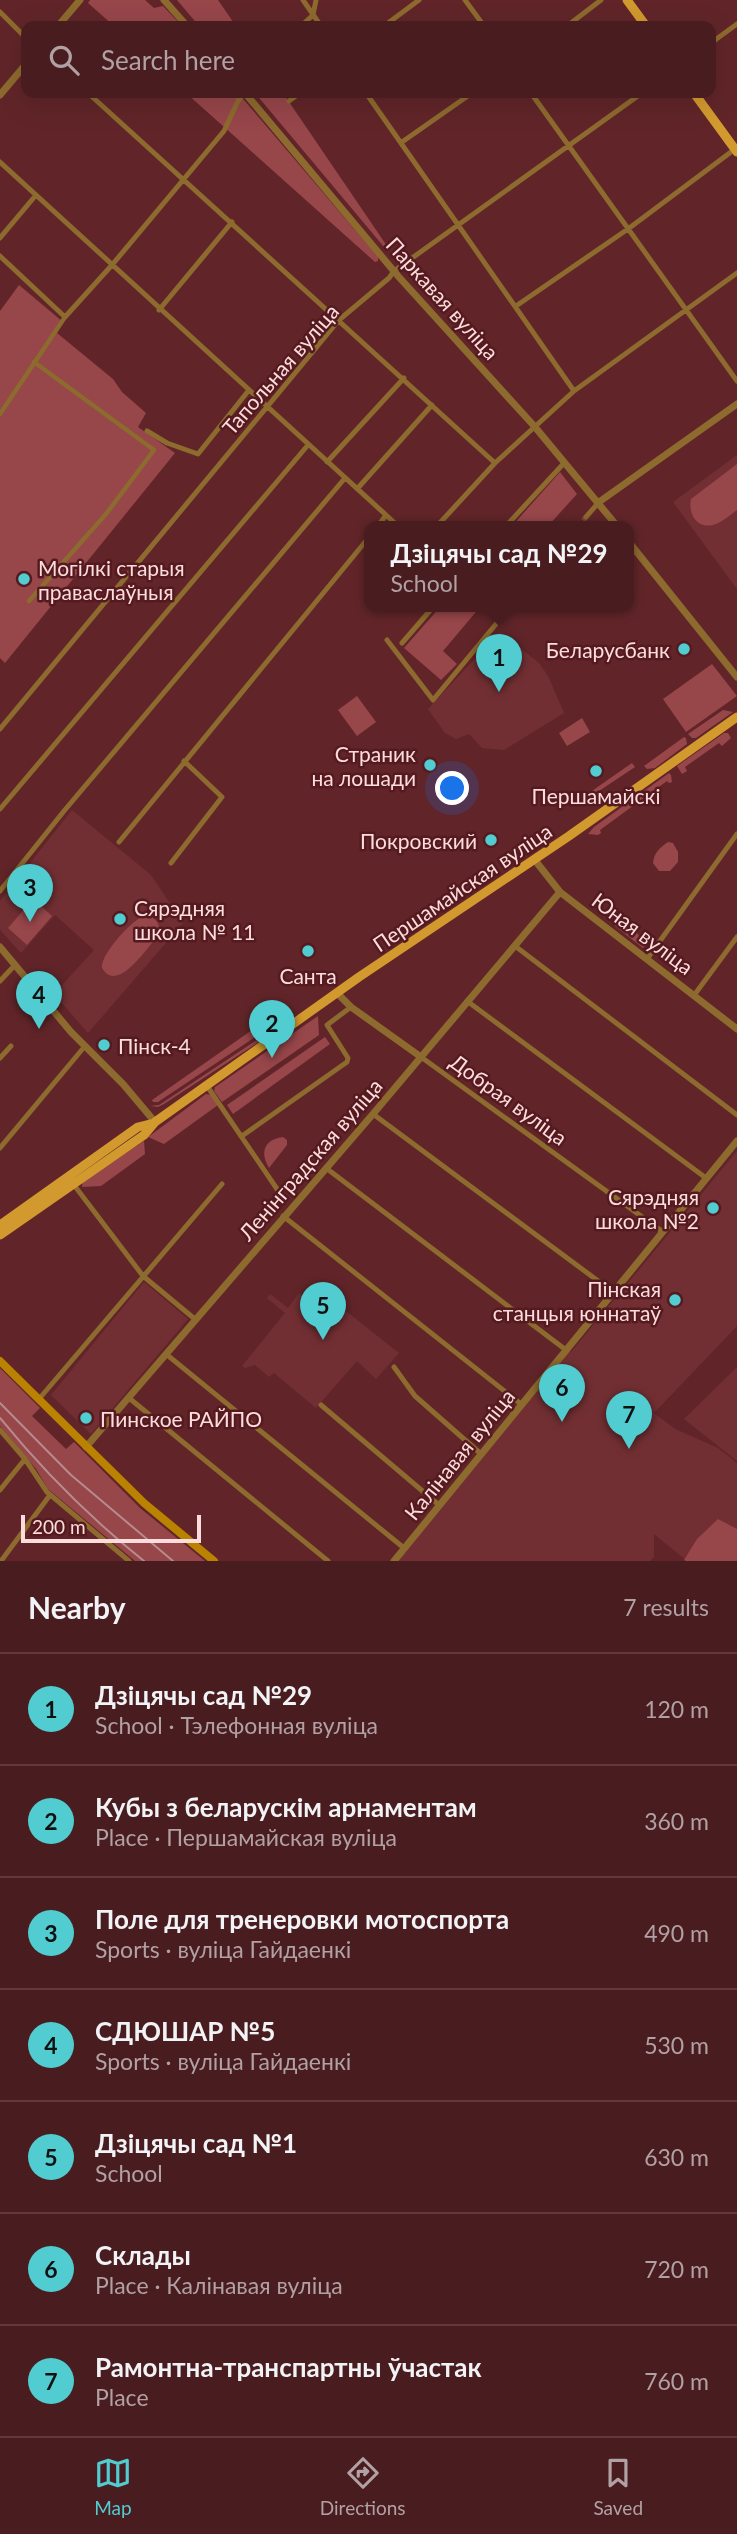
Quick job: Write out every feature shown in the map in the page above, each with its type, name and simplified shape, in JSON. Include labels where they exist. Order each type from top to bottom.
[{"type":"main road","points":[[628,0],[643,21]]},
{"type":"main road","points":[[698,98],[736,151]]},
{"type":"main road","name":"Першамайская вуліца","points":[[0,1235],[144,1135],[155,1122],[337,993],[737,717]]},
{"type":"main road","name":"Першамайская вуліца","points":[[0,1225],[138,1127],[155,1122]]},
{"type":"main road","points":[[0,1361],[172,1528],[214,1561]]},
{"type":"street","points":[[62,21],[80,0]]},
{"type":"street","points":[[164,0],[183,21]]},
{"type":"street","points":[[303,0],[317,21]]},
{"type":"street","points":[[306,21],[313,15],[316,0]]},
{"type":"street","points":[[391,21],[419,0]]},
{"type":"street","points":[[465,0],[480,21]]},
{"type":"street","points":[[574,21],[601,0]]},
{"type":"street","points":[[0,12],[21,32]]},
{"type":"street","points":[[716,39],[737,24]]},
{"type":"street","points":[[0,95],[21,70]]},
{"type":"street","points":[[93,98],[495,463]]},
{"type":"street","points":[[0,414],[65,317],[224,131],[241,98]]},
{"type":"street","name":"Паркавая вуліца","points":[[249,98],[394,271],[535,427],[613,521]]},
{"type":"street","points":[[289,101],[293,98]]},
{"type":"street","points":[[370,98],[574,391]]},
{"type":"street","points":[[402,142],[465,98]]},
{"type":"street","points":[[535,98],[737,381]]},
{"type":"street","name":"Тапольная вуліца","points":[[0,729],[339,320],[394,271],[635,98]]},
{"type":"street","points":[[516,306],[736,151]]},
{"type":"street","points":[[0,162],[393,521]]},
{"type":"street","points":[[0,238],[36,195]]},
{"type":"street","points":[[159,310],[232,222]]},
{"type":"street","points":[[0,256],[65,317]]},
{"type":"street","points":[[442,521],[495,463],[574,391],[737,273]]},
{"type":"street","points":[[29,601],[106,514],[154,450],[34,362]]},
{"type":"street","points":[[327,462],[404,378]]},
{"type":"street","points":[[148,431],[167,443],[198,454],[249,390]]},
{"type":"street","points":[[586,517],[599,502],[737,404]]},
{"type":"street","points":[[357,489],[432,405]]},
{"type":"street","points":[[0,809],[308,445]]},
{"type":"street","points":[[511,521],[565,462]]},
{"type":"street","points":[[0,891],[64,811],[345,478]]},
{"type":"street","points":[[382,521],[386,515]]},
{"type":"street","points":[[119,842],[364,542]]},
{"type":"street","points":[[634,548],[737,677]]},
{"type":"street","points":[[402,643],[429,612]]},
{"type":"street","points":[[387,640],[433,700],[506,612]]},
{"type":"street","points":[[171,863],[222,797],[184,761]]},
{"type":"street","points":[[647,959],[737,834]]},
{"type":"street","name":"Юная вуліца","points":[[534,859],[560,892],[737,1029]]},
{"type":"street","name":"Ленінградская вуліца","points":[[86,1447],[560,892]]},
{"type":"street","points":[[695,995],[737,937]]},
{"type":"street","points":[[515,946],[737,1115]]},
{"type":"street","points":[[0,947],[155,1122]]},
{"type":"street","points":[[0,981],[15,965]]},
{"type":"street","name":"Добрая вуліца","points":[[337,993],[351,1007],[663,1232]]},
{"type":"street","points":[[467,1002],[706,1178]]},
{"type":"street","points":[[242,1136],[347,1062],[348,1058],[327,1025],[351,1007]]},
{"type":"street","points":[[0,1058],[10,1046]]},
{"type":"street","points":[[0,1149],[85,1046]]},
{"type":"street","points":[[207,1086],[277,1189]]},
{"type":"street","points":[[373,1114],[613,1292]]},
{"type":"street","name":"Калінавая вуліца","points":[[394,1561],[737,1141]]},
{"type":"street","points":[[326,1168],[566,1350]]},
{"type":"street","points":[[39,1399],[222,1184]]},
{"type":"street","points":[[74,1185],[143,1276],[196,1320]]},
{"type":"street","points":[[283,1216],[522,1404]]},
{"type":"street","points":[[166,1354],[404,1548]]},
{"type":"street","points":[[394,1367],[415,1396],[481,1454]]},
{"type":"street","points":[[129,1398],[328,1561]]},
{"type":"street","points":[[321,1405],[439,1505]]},
{"type":"street","points":[[0,1430],[51,1495],[129,1561]]},
{"type":"street","points":[[0,1490],[25,1459]]},
{"type":"street","points":[[1,1561],[51,1495]]},
{"type":"shaded area","points":[[90,0],[145,0],[154,8],[163,6],[177,21],[108,21],[88,3]]},
{"type":"shaded area","points":[[177,0],[218,0],[233,21],[195,21]]},
{"type":"shaded area","points":[[192,98],[242,98],[378,257],[375,262]]},
{"type":"shaded area","points":[[259,98],[286,98],[387,246],[384,247]]},
{"type":"shaded area","points":[[19,285],[63,322],[57,333],[113,379],[122,392],[146,413],[138,427],[175,453],[5,663],[0,658],[0,311]]},
{"type":"shaded area","points":[[737,455],[737,589],[673,502]]},
{"type":"shaded area","points":[[737,464],[737,510],[713,525],[702,525],[694,519],[691,499]]},
{"type":"shaded area","points":[[560,472],[577,494],[553,521],[516,521]]},
{"type":"shaded area","points":[[436,612],[476,612],[443,651],[457,664],[441,680],[404,648]]},
{"type":"shaded area","points":[[500,632],[539,663],[548,676],[564,713],[504,750],[482,748],[469,734],[456,739],[445,733],[428,709]]},
{"type":"shaded area","points":[[712,664],[737,696],[686,732],[663,699]]},
{"type":"shaded area","points":[[357,696],[376,722],[357,736],[338,710]]},
{"type":"shaded area","points":[[723,710],[733,712],[696,738],[688,734]]},
{"type":"shaded area","points":[[582,718],[590,732],[567,746],[559,733]]},
{"type":"shaded area","points":[[724,733],[728,733],[731,738],[722,746],[719,743],[685,767],[687,771],[682,774],[677,766]]},
{"type":"shaded area","points":[[684,737],[687,744],[655,768],[647,769],[644,766]]},
{"type":"shaded area","points":[[632,763],[635,767],[581,803],[579,800]]},
{"type":"shaded area","points":[[669,773],[672,782],[667,781],[600,830],[598,835],[588,834],[594,827]]},
{"type":"shaded area","name":"Сярэдняя школа № 11","points":[[72,810],[151,875],[183,923],[88,1033],[54,994],[94,950],[55,915],[21,953],[0,930],[0,901]]},
{"type":"shaded area","points":[[668,842],[673,843],[678,852],[678,862],[670,871],[659,871],[653,863],[654,856]]},
{"type":"shaded area","points":[[33,899],[52,916],[27,945],[8,928]]},
{"type":"shaded area","points":[[146,915],[158,923],[158,936],[131,967],[115,976],[108,975],[102,968],[106,955],[126,930]]},
{"type":"shaded area","points":[[625,917],[646,945],[643,948],[615,926],[616,922]]},
{"type":"shaded area","points":[[272,1016],[274,1019],[270,1027],[158,1102],[153,1102],[152,1100]]},
{"type":"shaded area","points":[[318,1016],[319,1035],[222,1102],[214,1091],[215,1087]]},
{"type":"shaded area","points":[[277,1020],[277,1030],[164,1104],[158,1107],[150,1106],[159,1105],[272,1030]]},
{"type":"shaded area","points":[[325,1037],[330,1044],[233,1114],[227,1105]]},
{"type":"shaded area","points":[[206,1094],[211,1095],[218,1105],[164,1144],[148,1137]]},
{"type":"shaded area","points":[[283,1137],[287,1140],[287,1145],[269,1168],[264,1157],[266,1147],[272,1140]]},
{"type":"shaded area","points":[[144,1141],[145,1154],[101,1186],[82,1187],[83,1181]]},
{"type":"shaded area","points":[[737,1151],[737,1326],[654,1413],[675,1429],[718,1448],[737,1463],[737,1555],[687,1561],[654,1534],[654,1557],[650,1561],[397,1561],[568,1350],[571,1352]]},
{"type":"shaded area","points":[[144,1282],[188,1319],[91,1434],[51,1395]]},
{"type":"shaded area","points":[[299,1293],[318,1306],[342,1308],[399,1353],[376,1379],[357,1361],[316,1408],[274,1373],[269,1377],[255,1365],[245,1368],[242,1366],[285,1313],[267,1298],[270,1294],[288,1308]]},
{"type":"shaded area","points":[[737,1367],[737,1461],[684,1419]]},
{"type":"shaded area","points":[[0,1368],[40,1408],[32,1416],[66,1449],[74,1442],[140,1508],[205,1561],[135,1561],[48,1489],[36,1469],[0,1426]]},
{"type":"shaded area","points":[[718,1519],[737,1529],[737,1561],[684,1560],[697,1539]]},
{"type":"tunnel","points":[[582,521],[586,517]]},
{"type":"railway","points":[[0,1403],[71,1475],[173,1561]]},
{"type":"railway","points":[[0,1418],[68,1494],[144,1561]]},
{"type":"place","name":"Могілкі старыя праваслаўныя","points":[[24,579]]},
{"type":"place","name":"Беларусбанк","points":[[684,649]]},
{"type":"place","name":"Дзіцячы сад №29","points":[[499,692]]},
{"type":"place","name":"Страник на лошади","points":[[430,765]]},
{"type":"place","name":"Першамайскі","points":[[596,771]]},
{"type":"place","name":"Покровский","points":[[491,840]]},
{"type":"place","name":"Сярэдняя школа № 11","points":[[120,919]]},
{"type":"place","name":"Поле для тренеровки мотоспорта","points":[[30,922]]},
{"type":"place","name":"Санта","points":[[308,951]]},
{"type":"place","name":"СДЮШАР №5","points":[[39,1029]]},
{"type":"place","name":"Пінск-4","points":[[104,1045]]},
{"type":"place","name":"Кубы з беларускім арнаментам","points":[[272,1058]]},
{"type":"place","name":"Сярэдняя школа №2","points":[[713,1208]]},
{"type":"place","name":"Пінская станцыя юннатаў","points":[[675,1300]]},
{"type":"place","name":"Дзіцячы сад №1","points":[[323,1340]]},
{"type":"place","name":"Пинское РАЙПО","points":[[86,1418]]},
{"type":"place","name":"Склады","points":[[562,1422]]},
{"type":"place","name":"Рамонтна-транспартны ўчастак","points":[[629,1449]]}]
